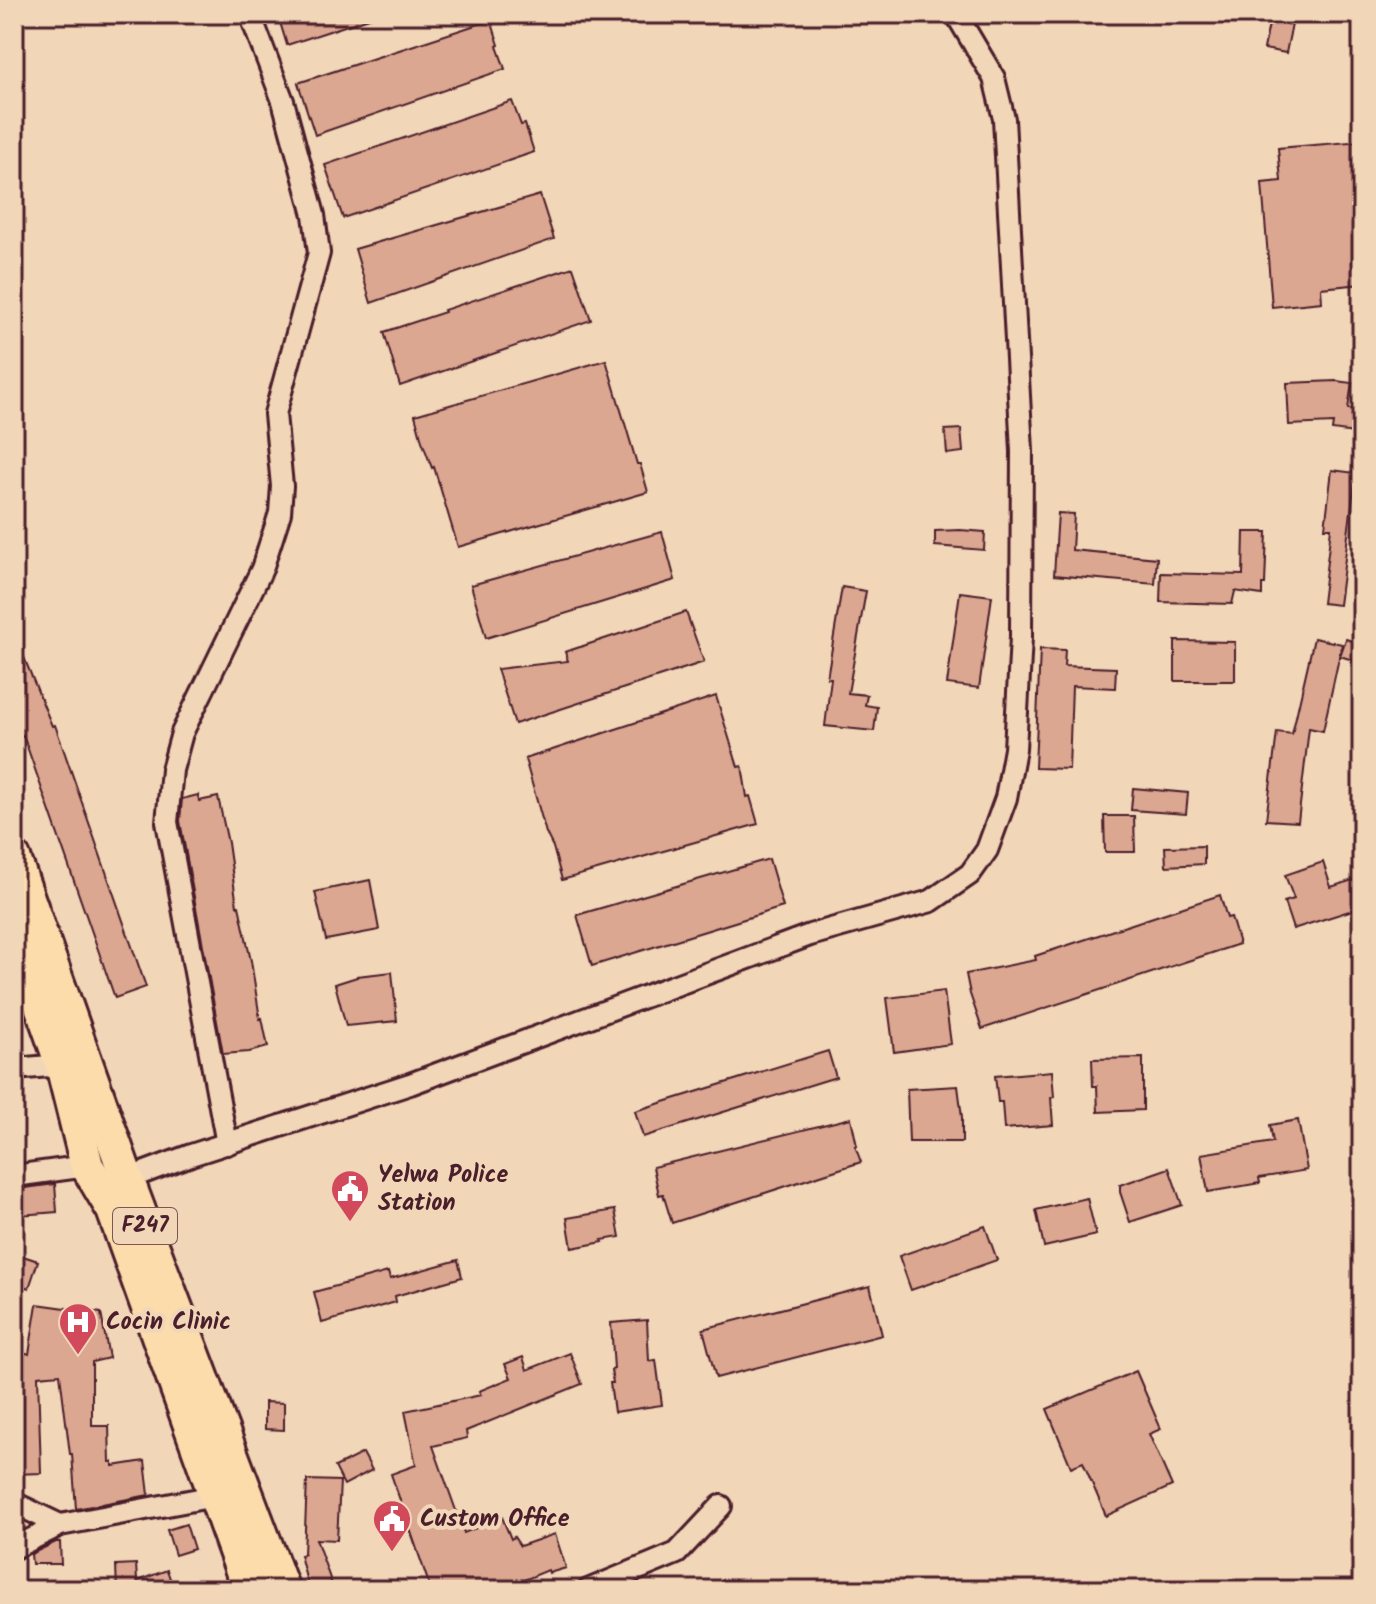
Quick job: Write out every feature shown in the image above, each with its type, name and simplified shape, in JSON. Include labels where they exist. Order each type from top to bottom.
[{"type":"main road","name":"F247","points":[[14,858],[127,1179],[283,1590]]},
{"type":"main road","name":"F247","points":[[14,929],[62,1065],[87,1166],[113,1210],[249,1590]]},
{"type":"street","points":[[227,1144],[167,822],[172,770],[182,733],[262,569],[280,513],[282,486],[275,414],[319,253],[314,215],[283,101],[250,14]]},
{"type":"street","points":[[127,1179],[410,1084],[810,935],[931,901],[970,874],[987,850],[1006,798],[1015,749],[1021,637],[1022,451],[1004,119],[994,78],[956,14]]},
{"type":"street","points":[[14,1069],[62,1065]]},
{"type":"street","points":[[14,1176],[87,1166]]},
{"type":"street","points":[[14,1548],[60,1525],[215,1496]]},
{"type":"street","points":[[14,1503],[60,1525]]},
{"type":"street","points":[[588,1590],[677,1553],[721,1506]]},
{"type":"building","points":[[292,14],[371,14],[372,17],[287,45],[279,19]]},
{"type":"building","points":[[1271,14],[1294,14],[1286,53],[1264,49]]},
{"type":"building","points":[[491,20],[505,69],[315,135],[298,83]]},
{"type":"building","points":[[512,101],[521,125],[525,124],[534,152],[343,218],[325,165]]},
{"type":"building","points":[[1362,141],[1362,284],[1321,288],[1322,302],[1272,307],[1262,183],[1281,181],[1278,148]]},
{"type":"building","points":[[540,195],[554,239],[371,303],[355,249]]},
{"type":"building","points":[[573,267],[591,320],[400,386],[384,332]]},
{"type":"building","points":[[606,360],[648,492],[458,547],[415,415]]},
{"type":"building","points":[[1287,383],[1352,383],[1348,409],[1362,411],[1362,434],[1332,430],[1333,423],[1289,425]]},
{"type":"building","points":[[961,429],[963,452],[947,454],[945,430]]},
{"type":"building","points":[[1332,470],[1356,473],[1339,605],[1322,603],[1331,528],[1325,528]]},
{"type":"building","points":[[1058,513],[1074,514],[1072,550],[1157,558],[1155,584],[1054,575]]},
{"type":"building","points":[[935,531],[985,532],[984,550],[935,546]]},
{"type":"building","points":[[662,532],[675,580],[486,638],[471,585]]},
{"type":"building","points":[[1244,532],[1267,532],[1262,595],[1235,591],[1232,604],[1160,602],[1161,573],[1243,575]]},
{"type":"building","points":[[842,587],[866,591],[848,693],[867,695],[865,705],[877,707],[874,731],[825,726],[831,678],[827,678]]},
{"type":"building","points":[[960,592],[992,596],[979,688],[947,684]]},
{"type":"building","points":[[686,612],[704,662],[515,724],[497,669],[568,661],[565,652]]},
{"type":"building","points":[[14,633],[52,726],[55,725],[146,987],[115,998],[23,735],[20,737],[14,721]]},
{"type":"building","points":[[1314,638],[1342,644],[1323,731],[1309,728],[1298,822],[1266,820],[1277,732],[1292,734]]},
{"type":"building","points":[[1346,639],[1362,644],[1362,663],[1340,656]]},
{"type":"building","points":[[1175,641],[1235,642],[1235,681],[1175,681]]},
{"type":"building","points":[[1040,649],[1065,650],[1064,666],[1116,668],[1115,688],[1072,686],[1069,769],[1035,768]]},
{"type":"building","points":[[716,696],[738,767],[742,766],[747,797],[750,796],[758,824],[562,880],[525,759]]},
{"type":"building","points":[[1133,788],[1188,793],[1186,814],[1131,810]]},
{"type":"building","points":[[198,795],[199,801],[218,797],[228,843],[237,906],[268,1047],[249,1052],[223,1054],[180,821],[182,799]]},
{"type":"building","points":[[1104,816],[1134,816],[1135,852],[1105,852]]},
{"type":"building","points":[[1204,846],[1204,864],[1166,866],[1165,847]]},
{"type":"building","points":[[769,859],[783,907],[592,966],[577,915]]},
{"type":"building","points":[[1323,862],[1331,887],[1362,877],[1362,907],[1293,929],[1284,902],[1294,899],[1285,875]]},
{"type":"building","points":[[370,880],[379,930],[326,940],[315,892]]},
{"type":"building","points":[[1220,895],[1239,944],[982,1029],[966,974],[1036,960],[1035,956]]},
{"type":"building","points":[[392,972],[397,1021],[346,1026],[335,984],[357,976]]},
{"type":"building","points":[[944,991],[951,1044],[894,1052],[887,998]]},
{"type":"building","points":[[828,1051],[836,1077],[643,1137],[635,1111]]},
{"type":"building","points":[[1143,1058],[1143,1110],[1098,1112],[1092,1059]]},
{"type":"building","points":[[1052,1071],[1053,1125],[1004,1129],[1002,1102],[998,1102],[995,1076]]},
{"type":"building","points":[[958,1086],[962,1142],[909,1142],[907,1089]]},
{"type":"building","points":[[851,1118],[861,1162],[672,1223],[663,1194],[659,1195],[653,1167]]},
{"type":"building","points":[[1298,1120],[1307,1170],[1259,1178],[1260,1183],[1208,1192],[1201,1154],[1273,1142],[1270,1125]]},
{"type":"building","points":[[1169,1168],[1182,1205],[1130,1222],[1120,1185]]},
{"type":"building","points":[[55,1184],[57,1212],[20,1215],[18,1189]]},
{"type":"building","points":[[1087,1198],[1096,1235],[1044,1247],[1036,1210]]},
{"type":"building","points":[[615,1210],[620,1237],[572,1248],[567,1218]]},
{"type":"building","points":[[985,1226],[997,1260],[911,1290],[899,1256]]},
{"type":"building","points":[[14,1253],[38,1261],[29,1288],[14,1283]]},
{"type":"building","points":[[458,1260],[462,1277],[395,1296],[396,1302],[322,1323],[314,1292],[388,1272],[390,1279]]},
{"type":"building","points":[[870,1286],[882,1335],[716,1378],[703,1329]]},
{"type":"building","points":[[37,1304],[101,1313],[109,1358],[92,1362],[92,1426],[109,1426],[110,1462],[113,1466],[145,1461],[149,1495],[76,1509],[72,1454],[60,1374],[38,1376],[41,1473],[14,1474],[14,1349],[29,1354]]},
{"type":"building","points":[[647,1320],[649,1361],[656,1360],[662,1405],[614,1412],[610,1383],[613,1383],[611,1370],[614,1369],[611,1323]]},
{"type":"building","points":[[570,1353],[582,1384],[466,1431],[467,1438],[433,1446],[464,1533],[502,1517],[511,1539],[514,1537],[520,1546],[555,1534],[566,1568],[549,1573],[548,1570],[500,1590],[431,1590],[391,1474],[416,1465],[405,1411],[481,1395],[479,1391],[511,1378],[505,1364],[523,1357],[527,1370]]},
{"type":"building","points":[[1136,1371],[1161,1429],[1149,1434],[1172,1486],[1106,1516],[1083,1462],[1071,1467],[1047,1409]]},
{"type":"building","points":[[265,1402],[284,1403],[284,1430],[265,1429]]},
{"type":"building","points":[[363,1453],[372,1470],[344,1485],[335,1467]]},
{"type":"building","points":[[307,1480],[340,1481],[337,1540],[316,1539],[334,1590],[309,1590],[300,1555],[304,1554]]},
{"type":"building","points":[[186,1524],[194,1549],[175,1555],[167,1530]]},
{"type":"building","points":[[60,1542],[61,1564],[32,1564],[31,1554]]},
{"type":"building","points":[[136,1564],[137,1581],[167,1570],[174,1590],[117,1590],[116,1565]]},
{"type":"place","name":"Yelwa Police Station","points":[[350,1223]]},
{"type":"place","name":"Cocin Clinic","points":[[78,1356]]},
{"type":"place","name":"Custom Office","points":[[392,1553]]}]
